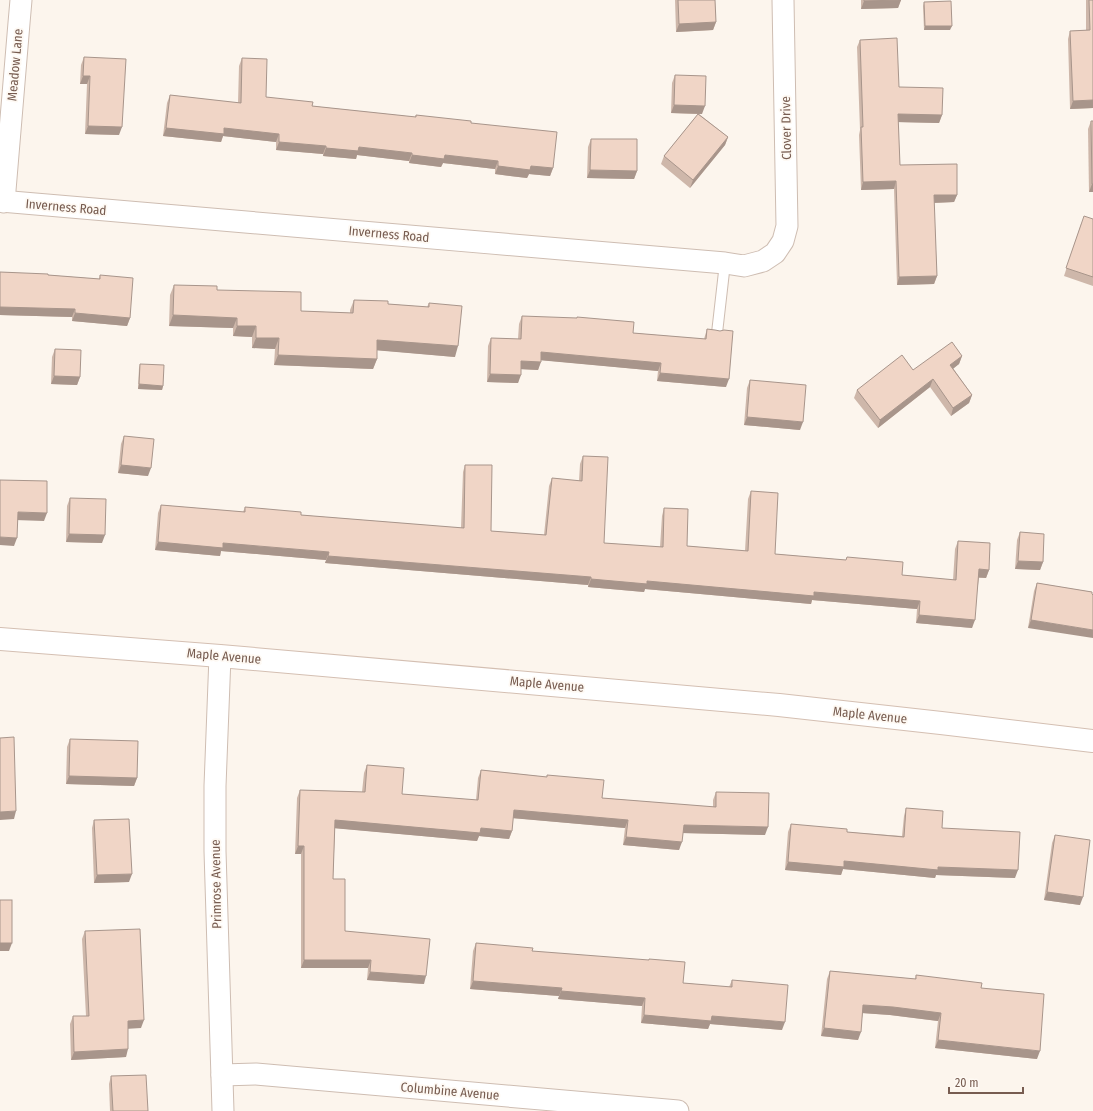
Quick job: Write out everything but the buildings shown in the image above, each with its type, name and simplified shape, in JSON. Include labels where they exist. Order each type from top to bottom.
[{"type":"main road","name":"Maple Avenue","points":[[0,639],[220,656],[779,705],[1093,741]]},
{"type":"street","name":"Meadow Lane","points":[[2,202],[21,0]]},
{"type":"street","name":"Clover Drive","points":[[775,253],[784,241],[787,226],[783,0]]},
{"type":"street","name":"Inverness Road","points":[[2,202],[725,263],[744,266],[763,261],[775,253]]},
{"type":"street","name":"Primrose Avenue","points":[[220,656],[215,786],[215,851],[223,1111]]},
{"type":"street","name":"Columbine Avenue","points":[[222,1075],[256,1074],[678,1111]]},
{"type":"lane","points":[[717,333],[725,263]]}]
